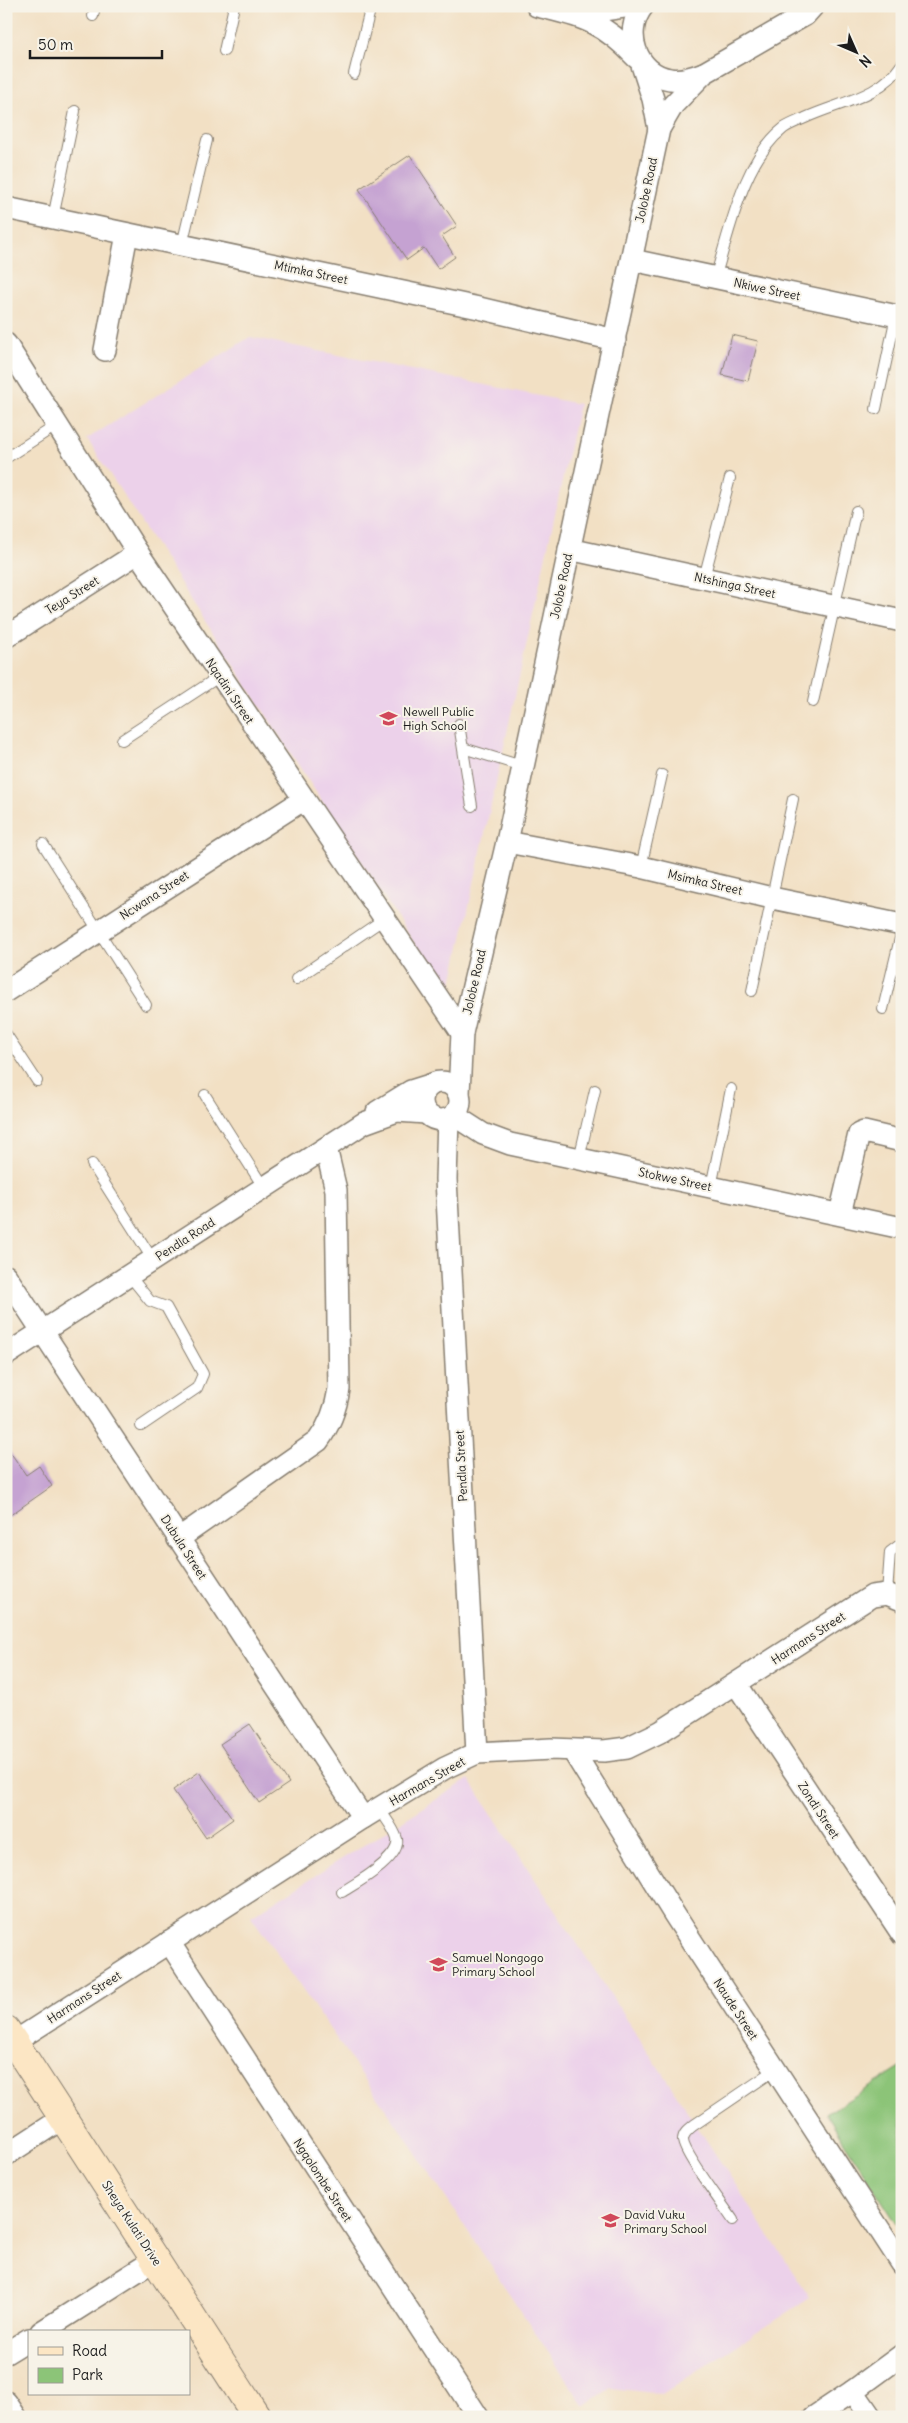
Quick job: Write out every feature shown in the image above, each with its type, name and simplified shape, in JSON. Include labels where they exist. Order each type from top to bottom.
[{"type":"street","points":[[537,6],[572,14],[609,31],[649,70],[670,80],[687,79],[704,73],[804,15],[813,6]]},
{"type":"street","points":[[572,14],[607,11],[631,6]]},
{"type":"street","name":"Jolobe Road","points":[[643,6],[637,14],[633,28],[640,61],[653,98],[659,129]]},
{"type":"street","name":"Jolobe Road","points":[[459,1093],[461,1038],[507,842],[659,129],[674,104],[704,73]]},
{"type":"street","name":"Mtimka Street","points":[[6,208],[469,306],[615,340]]},
{"type":"street","points":[[105,350],[127,234]]},
{"type":"street","name":"Nkiwe Street","points":[[632,260],[899,316]]},
{"type":"street","name":"Nqadini Street","points":[[6,344],[138,553],[384,919],[461,1038]]},
{"type":"street","name":"Ntshinga Street","points":[[568,549],[902,621]]},
{"type":"street","name":"Teya Street","points":[[6,637],[138,553]]},
{"type":"street","name":"Ncwana Street","points":[[6,991],[303,800]]},
{"type":"street","name":"Msimka Street","points":[[507,842],[641,866],[772,898],[902,925]]},
{"type":"street","name":"Jolobe Road","points":[[431,1085],[461,1038]]},
{"type":"street","points":[[448,1083],[459,1093],[459,1109],[441,1117],[423,1107],[423,1095],[431,1085],[448,1083]]},
{"type":"street","name":"Pendla Road","points":[[6,1354],[364,1124],[411,1091],[431,1085]]},
{"type":"street","name":"Pendla Road","points":[[364,1124],[397,1111],[441,1117]]},
{"type":"street","name":"Stokwe Street","points":[[441,1117],[506,1142],[902,1228]]},
{"type":"street","name":"Pendla Street","points":[[441,1117],[477,1753]]},
{"type":"street","points":[[840,1214],[859,1134],[864,1132],[902,1141]]},
{"type":"street","points":[[178,1539],[302,1454],[318,1441],[331,1419],[339,1389],[338,1266],[336,1190],[326,1148]]},
{"type":"street","name":"Dubula Street","points":[[6,1276],[178,1539],[371,1813]]},
{"type":"street","name":"Harmans Street","points":[[10,2036],[170,1942],[371,1813],[445,1768],[477,1753],[530,1749],[604,1751],[627,1748],[660,1732],[737,1685],[872,1596],[894,1596]]},
{"type":"street","name":"Zondi Street","points":[[737,1685],[902,1934]]},
{"type":"street","name":"Naude Street","points":[[573,1751],[674,1914],[902,2264]]},
{"type":"street","name":"Ngqolombe Street","points":[[170,1942],[478,2417]]},
{"type":"street","name":"Sheya Kulati Drive","points":[[10,2036],[258,2417]]},
{"type":"street","points":[[6,2155],[63,2118]]},
{"type":"street","points":[[44,2330],[156,2259]]},
{"type":"street","points":[[6,2354],[28,2340]]},
{"type":"street","points":[[814,2417],[902,2356]]},
{"type":"street","points":[[853,2391],[871,2417]]},
{"type":"street","points":[[6,2402],[16,2417]]},
{"type":"lane","points":[[224,51],[234,6]]},
{"type":"lane","points":[[354,74],[370,6]]},
{"type":"lane","points":[[715,278],[740,197],[751,172],[770,142],[786,127],[822,110],[873,92],[889,81],[902,64]]},
{"type":"lane","points":[[53,218],[75,112]]},
{"type":"lane","points":[[182,245],[207,140]]},
{"type":"lane","points":[[876,410],[899,316]]},
{"type":"lane","points":[[6,458],[58,425]]},
{"type":"lane","points":[[704,578],[730,478]]},
{"type":"lane","points":[[813,702],[856,511]]},
{"type":"lane","points":[[122,740],[220,676]]},
{"type":"lane","points":[[459,724],[472,806]]},
{"type":"lane","points":[[463,748],[522,766]]},
{"type":"lane","points":[[641,866],[662,776]]},
{"type":"lane","points":[[752,991],[793,799]]},
{"type":"lane","points":[[43,844],[146,1005]]},
{"type":"lane","points":[[296,979],[384,919]]},
{"type":"lane","points":[[883,1009],[902,930]]},
{"type":"lane","points":[[6,1034],[37,1081]]},
{"type":"lane","points":[[711,1187],[731,1089]]},
{"type":"lane","points":[[580,1159],[595,1090]]},
{"type":"lane","points":[[206,1095],[264,1188]]},
{"type":"lane","points":[[92,1164],[153,1260]]},
{"type":"lane","points":[[129,1276],[150,1300],[166,1307],[203,1374],[197,1388],[141,1426]]},
{"type":"lane","points":[[894,1596],[890,1552],[902,1543]]},
{"type":"lane","points":[[342,1892],[378,1868],[392,1856],[397,1848],[394,1832],[371,1813]]},
{"type":"lane","points":[[733,2220],[688,2154],[683,2139],[685,2133],[694,2125],[776,2070]]},
{"type":"shaded area","name":"Newell Public High School","points":[[250,337],[579,404],[449,997],[87,439]]},
{"type":"shaded area","points":[[469,1779],[810,2298],[662,2394],[611,2388],[584,2406],[410,2144],[251,1916]]},
{"type":"green space","points":[[902,2066],[902,2232],[826,2114]]},
{"type":"building","points":[[410,155],[457,226],[442,236],[455,257],[438,269],[424,248],[407,260],[359,189]]},
{"type":"building","points":[[732,335],[758,341],[748,381],[722,375]]},
{"type":"building","points":[[6,1446],[26,1475],[39,1466],[52,1486],[6,1518]]},
{"type":"building","points":[[250,1724],[289,1783],[259,1803],[220,1744]]},
{"type":"building","points":[[199,1772],[233,1819],[206,1838],[173,1790]]},
{"type":"place","name":"Newell Public High School","points":[[389,718]]},
{"type":"place","name":"Samuel Nongogo Primary School","points":[[438,1964]]},
{"type":"place","name":"David Vuku Primary School","points":[[610,2221]]}]
